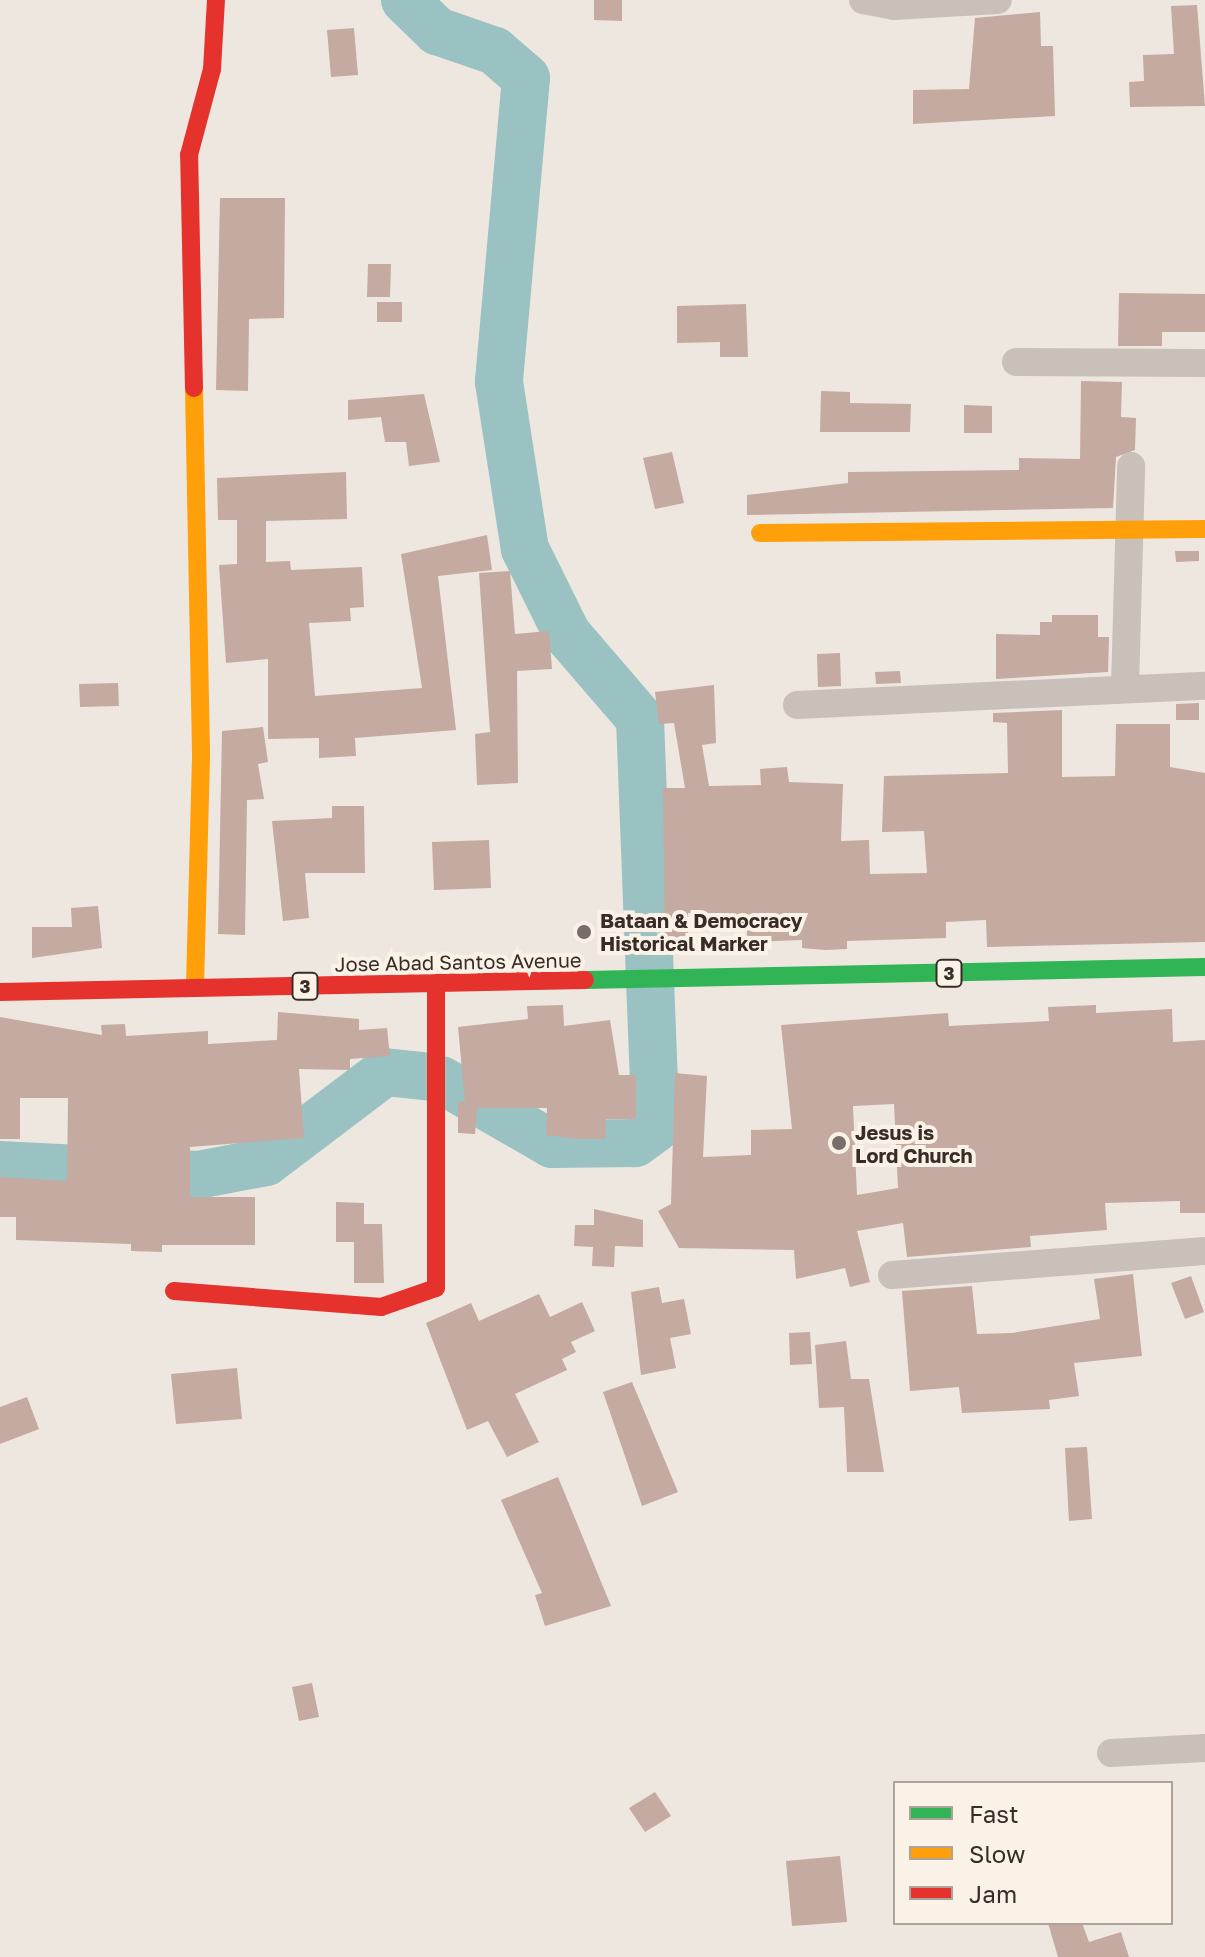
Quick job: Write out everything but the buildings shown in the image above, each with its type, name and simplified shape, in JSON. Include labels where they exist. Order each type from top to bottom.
[{"type":"main road","points":[[195,985],[201,757],[189,155],[212,69],[216,0]]},
{"type":"main road","points":[[760,533],[1205,529]]},
{"type":"main road","name":"Jose Abad Santos Avenue","points":[[0,992],[195,985],[436,988],[1205,967]]},
{"type":"main road","points":[[174,1291],[381,1307],[436,1288],[436,988]]},
{"type":"street","points":[[863,0],[894,6],[998,0]]},
{"type":"street","points":[[1016,362],[1205,363]]},
{"type":"street","points":[[1125,687],[1131,466]]},
{"type":"street","points":[[797,705],[1060,698],[1125,687],[1205,686]]},
{"type":"street","points":[[892,1275],[1205,1251]]},
{"type":"street","points":[[1111,1753],[1205,1748]]},
{"type":"waterway","points":[[405,0],[437,31],[495,51],[526,78],[499,382],[525,549],[567,634],[640,719],[656,1128],[635,1143],[552,1144],[441,1080]]},
{"type":"waterway","points":[[0,1165],[198,1175],[266,1162],[385,1072],[432,1077]]},
{"type":"traffic: fast","points":[[585,980],[1205,967]]},
{"type":"traffic: slow","points":[[194,388],[201,757],[195,985]]},
{"type":"traffic: slow","points":[[760,533],[1205,529]]},
{"type":"traffic: jam","points":[[194,388],[189,155],[212,69],[216,0]]},
{"type":"traffic: jam","points":[[0,992],[585,980]]},
{"type":"traffic: jam","points":[[174,1291],[381,1307],[436,1288],[436,988]]},
{"type":"place","name":"Bataan & Democracy Historical Marker","points":[[584,932]]},
{"type":"place","name":"Jesus is Lord Church","points":[[839,1143]]}]
